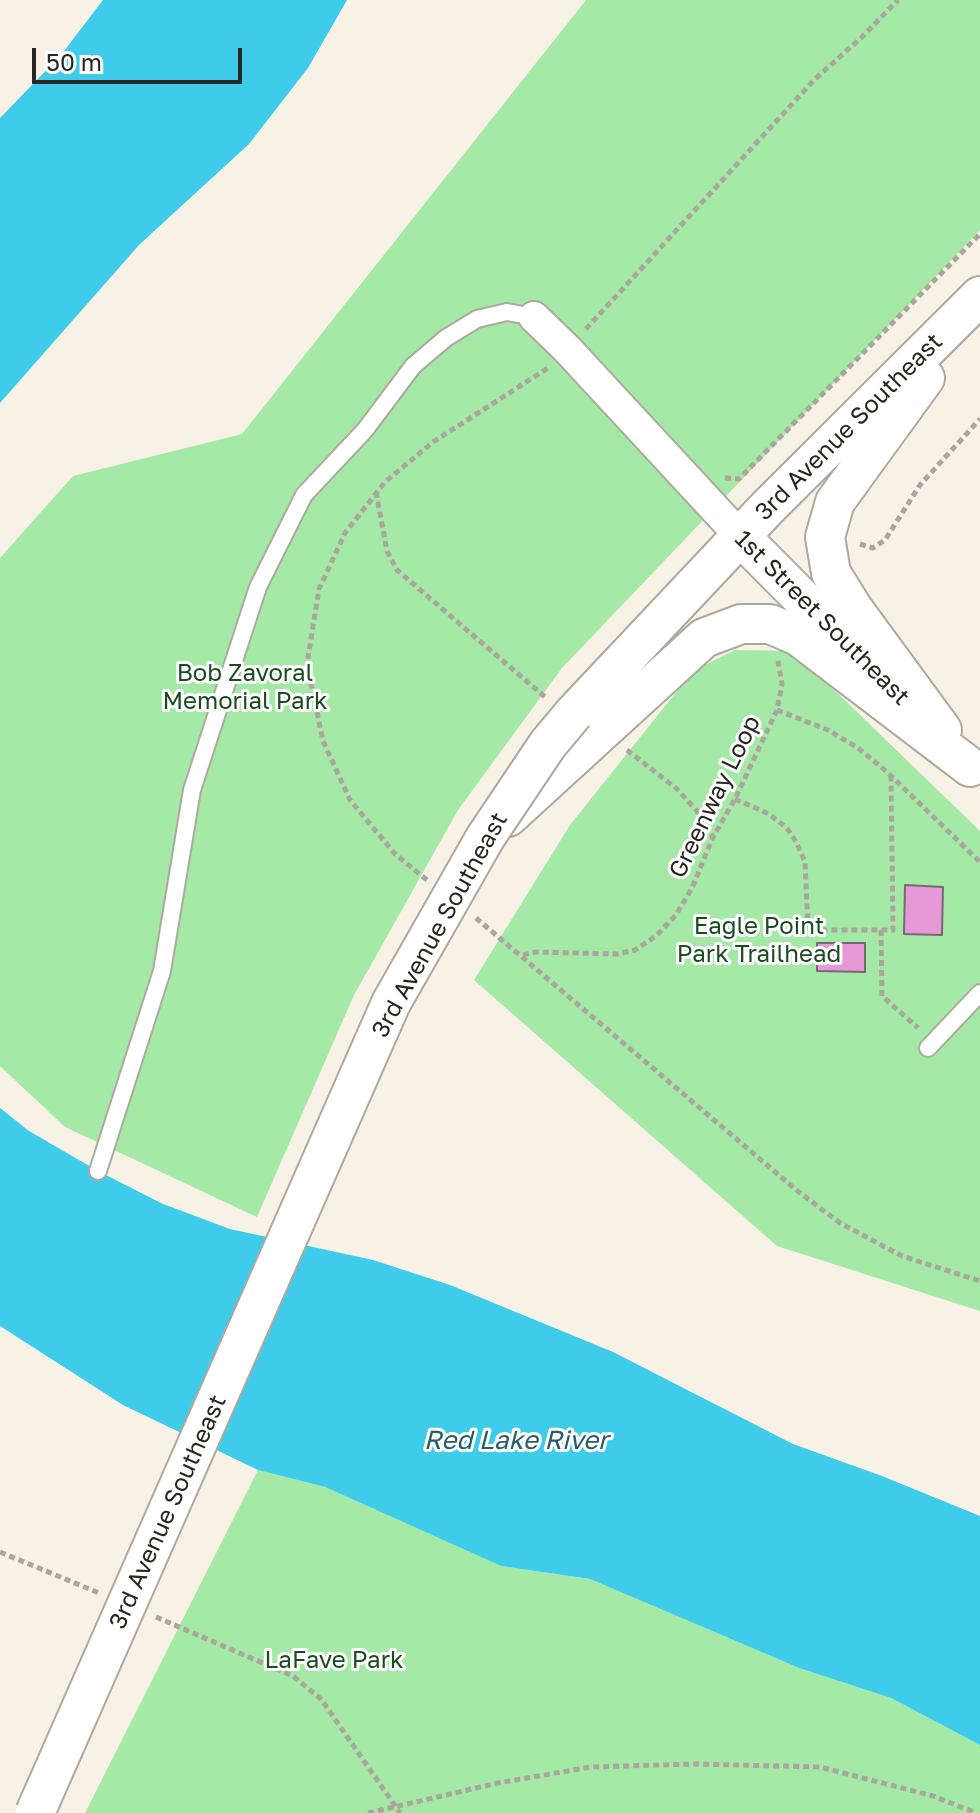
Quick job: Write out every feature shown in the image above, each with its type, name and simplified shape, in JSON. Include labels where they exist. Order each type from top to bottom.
[{"type":"street","name":"3rd Avenue Southeast","points":[[35,1813],[391,1003],[485,838],[548,744],[586,723],[741,537],[980,296]]},
{"type":"street","points":[[975,772],[854,610],[831,573],[825,537],[835,502],[980,304]]},
{"type":"street","name":"1st Street Southeast","points":[[534,317],[741,537],[975,772]]},
{"type":"street","points":[[586,723],[704,638],[741,624],[770,624],[798,636],[975,772]]},
{"type":"lane","points":[[98,1171],[162,971],[192,790],[258,587],[304,495],[365,430],[413,366],[446,338],[477,319],[507,312],[534,317]]},
{"type":"lane","points":[[931,1045],[980,993]]},
{"type":"path","points":[[429,881],[395,854],[350,800],[323,741],[307,664],[319,589],[345,533],[385,482],[433,442],[545,371],[814,80],[898,0]]},
{"type":"path","points":[[727,476],[739,479],[980,234]]},
{"type":"path","points":[[857,543],[873,548],[885,540],[920,485],[980,419]]},
{"type":"path","points":[[376,492],[387,551],[397,570],[546,698],[609,736],[677,789],[697,811],[713,837]]},
{"type":"path","name":"Greenway Loop","points":[[522,955],[536,952],[617,954],[635,950],[656,936],[676,915],[692,888],[713,837],[735,799],[777,710],[781,670],[771,653]]},
{"type":"path","points":[[777,710],[828,730],[858,748],[980,862]]},
{"type":"path","points":[[735,799],[769,814],[787,828],[796,842],[805,862],[808,930],[893,930],[891,776]]},
{"type":"path","points":[[464,909],[788,1183],[840,1223],[902,1256],[980,1281]]},
{"type":"path","points":[[881,930],[882,996],[931,1045]]},
{"type":"path","points":[[0,1552],[112,1599]]},
{"type":"path","points":[[155,1617],[303,1683],[321,1699],[400,1813]]},
{"type":"path","points":[[368,1813],[498,1783],[591,1767],[694,1764],[820,1767],[933,1796],[976,1813]]},
{"type":"green space","name":"Bob Zavoral Memorial Park","points":[[586,0],[980,0],[980,230],[562,668],[458,810],[354,995],[257,1217],[65,1127],[0,1066],[0,558],[73,476],[242,434]]},
{"type":"green space","name":"Eagle Point Park Trailhead","points":[[735,650],[794,651],[980,831],[980,1311],[777,1246],[474,980],[570,825],[693,671]]},
{"type":"green space","name":"LaFave Park","points":[[258,1470],[325,1487],[501,1566],[590,1579],[799,1668],[891,1698],[980,1745],[980,1813],[85,1813]]},
{"type":"water","points":[[103,0],[347,0],[308,68],[249,144],[139,245],[0,403],[0,118],[61,55]]},
{"type":"water","name":"Red Lake River","points":[[0,1108],[29,1131],[163,1204],[230,1229],[373,1260],[450,1285],[613,1352],[793,1444],[980,1516],[980,1745],[891,1698],[799,1668],[590,1579],[501,1566],[325,1487],[258,1470],[123,1405],[0,1326]]},
{"type":"building","points":[[905,885],[943,887],[942,935],[904,934]]},
{"type":"building","points":[[817,943],[865,943],[865,972],[817,971]]}]
